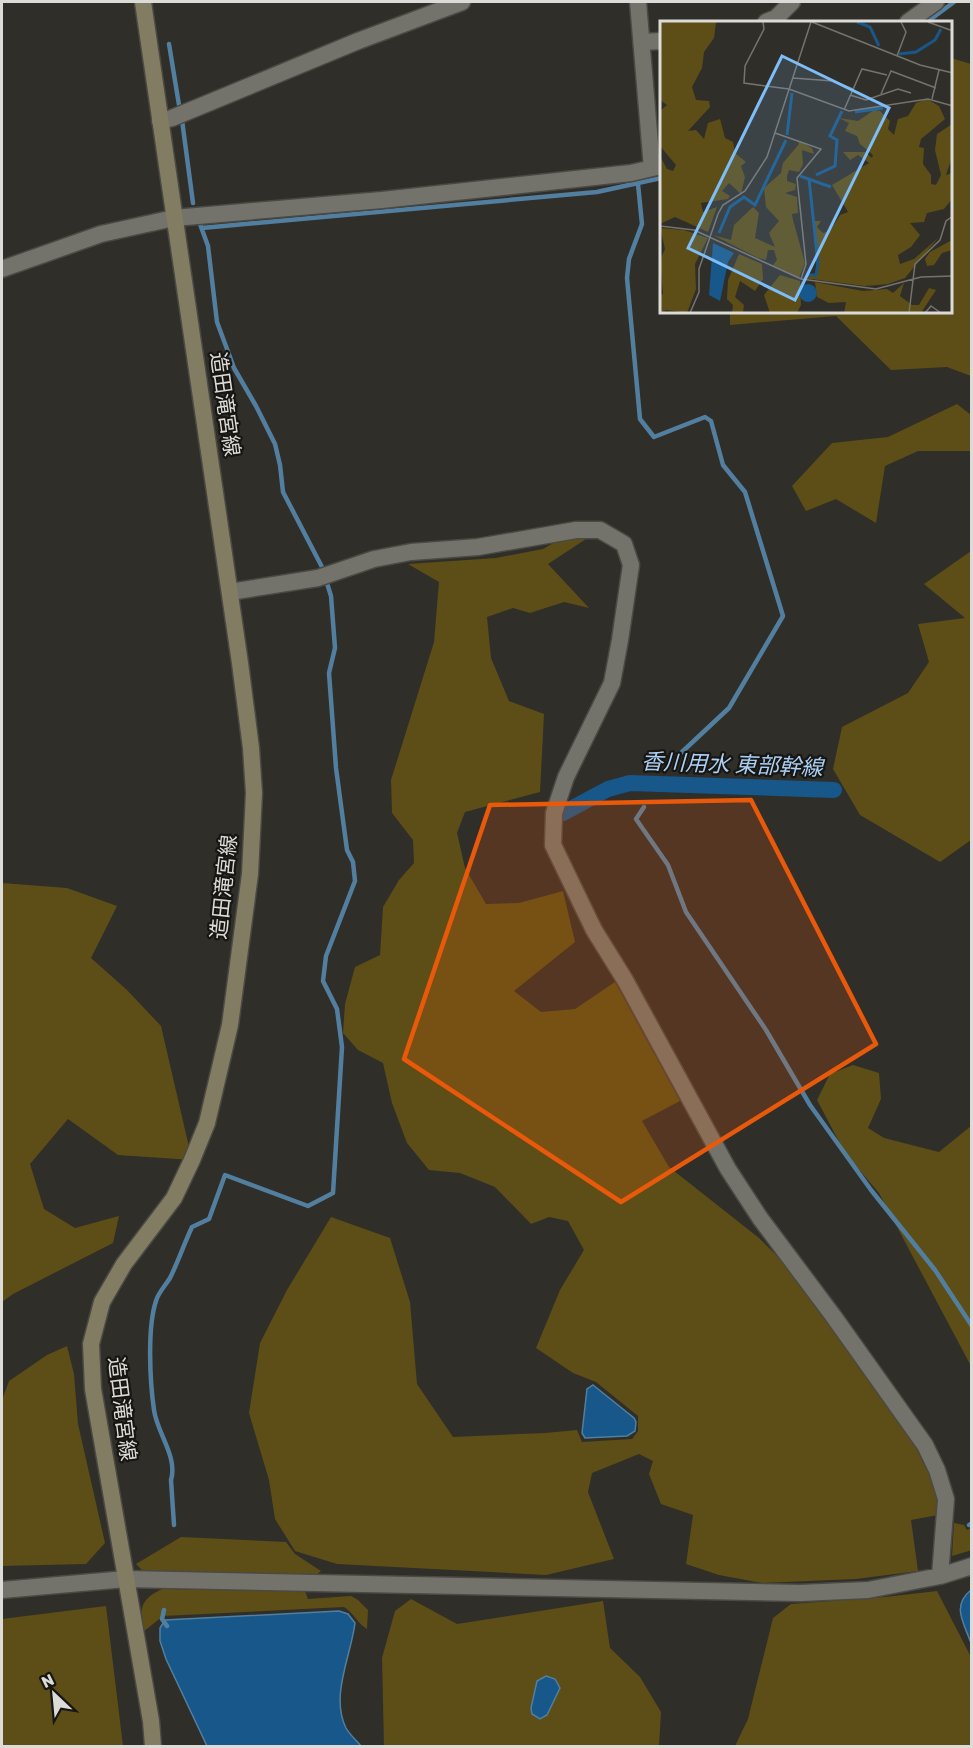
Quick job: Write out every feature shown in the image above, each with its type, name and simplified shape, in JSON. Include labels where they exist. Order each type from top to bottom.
[{"type":"main road","name":"造田滝宮線","points":[[143,2],[230,592],[251,748],[254,793],[250,874],[230,1025],[207,1123],[174,1198],[124,1264],[102,1302],[91,1344],[93,1389],[151,1721],[153,1746]]},
{"type":"street","points":[[159,121],[462,2]]},
{"type":"street","points":[[2,269],[101,234],[174,218],[382,200],[631,173],[657,167],[638,2]]},
{"type":"street","points":[[768,21],[776,18],[792,2]]},
{"type":"street","points":[[909,21],[936,2]]},
{"type":"street","points":[[642,42],[660,41]]},
{"type":"street","points":[[230,592],[325,577],[374,559],[411,552],[478,547],[576,530],[600,530],[624,544],[632,565],[612,683],[566,777],[554,813],[553,845],[594,930],[625,980],[728,1169],[759,1218],[834,1317],[925,1445],[937,1470],[946,1499],[940,1576]]},
{"type":"street","points":[[2,1590],[126,1579],[800,1593],[868,1590],[940,1576],[972,1566]]},
{"type":"highlighted area","points":[[751,800],[876,1044],[621,1202],[404,1059],[490,805]]},
{"type":"shaded area","points":[[952,58],[971,64],[971,376],[947,367],[891,370],[836,316],[730,325],[730,314],[952,314]]},
{"type":"shaded area","points":[[957,404],[971,415],[971,451],[918,451],[885,466],[876,523],[836,499],[806,511],[792,486],[832,443],[888,437]]},
{"type":"shaded area","points":[[592,535],[548,564],[589,608],[564,602],[530,613],[513,608],[487,617],[491,658],[509,701],[544,714],[540,792],[465,812],[457,833],[465,868],[486,904],[519,903],[563,891],[575,942],[514,991],[541,1012],[575,1009],[615,982],[680,1101],[642,1121],[669,1167],[759,1238],[789,1268],[911,1437],[940,1498],[938,1515],[911,1520],[918,1571],[856,1579],[762,1583],[719,1575],[686,1564],[693,1515],[661,1504],[649,1474],[653,1461],[639,1454],[592,1473],[588,1492],[614,1559],[546,1575],[337,1564],[295,1551],[275,1519],[269,1480],[249,1413],[260,1343],[287,1290],[331,1217],[390,1238],[410,1302],[417,1384],[453,1437],[577,1430],[582,1442],[632,1439],[638,1431],[638,1416],[596,1382],[573,1373],[536,1348],[560,1290],[584,1250],[568,1221],[549,1217],[531,1224],[495,1187],[460,1173],[429,1170],[407,1143],[392,1103],[383,1063],[358,1050],[343,1033],[345,1004],[355,967],[380,955],[383,907],[399,880],[414,863],[413,840],[392,813],[391,780],[434,642],[439,582],[408,564],[496,558],[543,549],[557,541]]},
{"type":"shaded area","points":[[971,551],[971,840],[940,862],[860,815],[833,769],[842,727],[908,693],[929,662],[918,624],[965,618],[924,584]]},
{"type":"shaded area","points":[[2,883],[67,888],[117,906],[91,958],[127,990],[161,1026],[192,1160],[118,1155],[68,1119],[30,1164],[44,1209],[75,1228],[119,1216],[113,1243],[13,1294],[2,1302]]},
{"type":"shaded area","points":[[853,1065],[879,1073],[881,1099],[868,1128],[884,1138],[939,1152],[971,1126],[971,1366],[879,1193],[845,1153],[817,1100],[830,1074]]},
{"type":"shaded area","points":[[67,1346],[74,1374],[78,1424],[105,1543],[86,1564],[2,1566],[2,1400],[9,1381],[47,1355]]},
{"type":"shaded area","points":[[954,1523],[964,1525],[967,1530],[971,1528],[972,1550],[952,1556]]},
{"type":"shaded area","points":[[181,1537],[286,1542],[295,1554],[321,1571],[313,1578],[151,1575],[136,1564]]},
{"type":"shaded area","points":[[162,1589],[305,1591],[308,1599],[351,1596],[368,1610],[367,1629],[344,1607],[163,1616],[143,1632],[141,1617],[145,1601]]},
{"type":"shaded area","points":[[937,1591],[971,1657],[971,1746],[735,1746],[748,1719],[773,1618],[791,1604]]},
{"type":"shaded area","points":[[411,1599],[457,1624],[603,1601],[610,1648],[640,1677],[661,1712],[659,1746],[384,1746],[382,1658],[395,1611]]},
{"type":"shaded area","points":[[106,1606],[123,1746],[2,1746],[2,1619]]},
{"type":"water","points":[[593,1385],[634,1418],[635,1431],[627,1436],[585,1438],[582,1433],[587,1389]]},
{"type":"water","points":[[971,1590],[971,1643],[960,1609],[965,1596]]},
{"type":"water","points":[[339,1611],[348,1614],[355,1623],[341,1689],[342,1716],[346,1728],[361,1746],[207,1746],[166,1659],[160,1641],[160,1628],[165,1620]]},
{"type":"water","points":[[546,1676],[555,1679],[560,1688],[547,1715],[540,1719],[532,1714],[531,1708],[537,1681]]},
{"type":"waterway","points":[[928,21],[954,2]]},
{"type":"waterway","points":[[169,44],[179,105]]},
{"type":"waterway","points":[[182,120],[193,203]]},
{"type":"waterway","points":[[202,228],[597,192],[660,178]]},
{"type":"waterway","points":[[638,184],[642,224],[629,259],[627,278],[640,419],[654,437],[705,417],[711,421],[723,465],[745,492],[783,616],[729,708],[682,752]]},
{"type":"waterway","points":[[174,1525],[172,1463],[156,1419],[151,1385],[150,1340],[156,1301],[170,1278],[192,1227],[209,1219],[225,1175],[308,1206],[333,1193],[342,1047],[337,1009],[323,981],[326,956],[355,881],[353,862],[347,850],[336,768],[329,673],[335,648],[331,596],[322,567],[283,492],[275,444],[234,368],[217,322],[208,246],[200,224]]},
{"type":"waterway","name":"香川用水 東部幹線","points":[[563,813],[608,789],[630,783],[834,790]]},
{"type":"waterway","points":[[644,807],[636,819],[668,865],[686,912],[766,1030],[810,1105],[871,1190],[935,1270],[972,1326]]},
{"type":"waterway","points":[[164,1610],[162,1619],[167,1626]]}]
